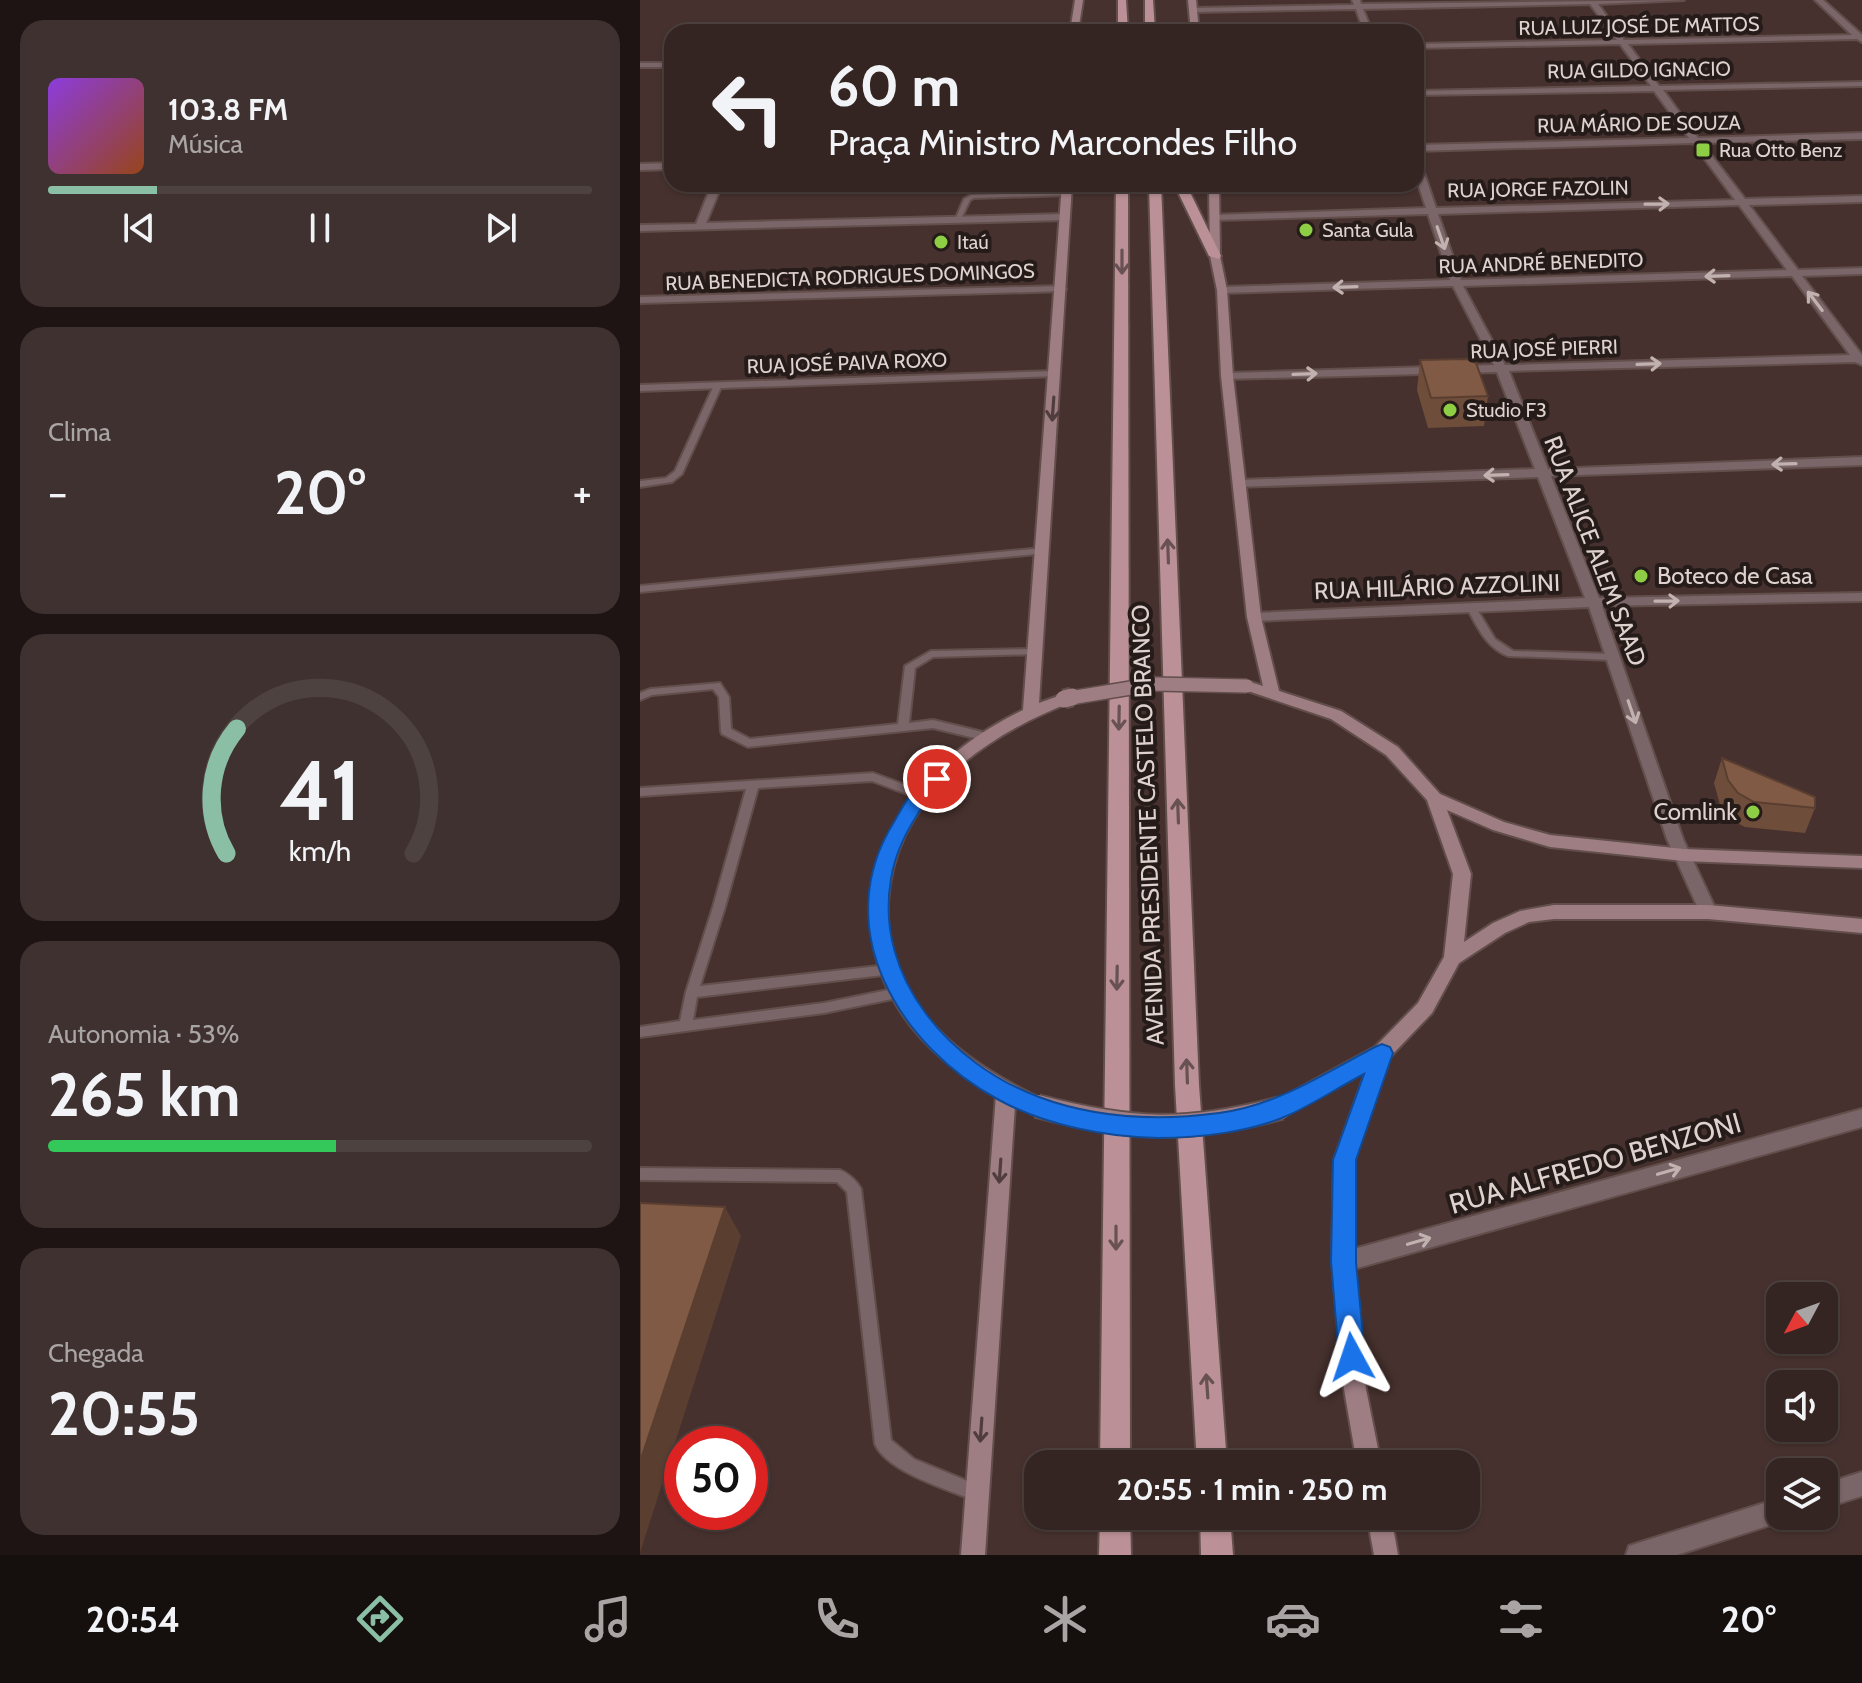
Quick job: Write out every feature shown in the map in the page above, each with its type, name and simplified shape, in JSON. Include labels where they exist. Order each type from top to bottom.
[{"type":"main road","points":[[1075,24],[1079,0]]},
{"type":"main road","points":[[1122,0],[1123,24]]},
{"type":"main road","points":[[1149,0],[1150,24]]},
{"type":"main road","points":[[1192,0],[1195,24]]},
{"type":"main road","points":[[1031,711],[1067,192]]},
{"type":"main road","name":"AVENIDA PRESIDENTE CASTELO BRANCO","points":[[1115,1450],[1122,192]]},
{"type":"main road","name":"AVENIDA PRESIDENTE CASTELO BRANCO","points":[[1155,192],[1187,1085],[1211,1450]]},
{"type":"main road","points":[[1182,192],[1215,256]]},
{"type":"main road","points":[[1214,192],[1215,256],[1222,290],[1227,376],[1254,617],[1272,692]]},
{"type":"main road","points":[[1186,681],[1247,686],[1272,692],[1336,715],[1392,751],[1434,798],[1462,874],[1453,958],[1425,1008],[1382,1053],[1281,1108],[1221,1123],[1158,1128],[1096,1122],[1037,1106],[1006,1093],[941,1048],[898,993],[888,970],[878,924],[881,878],[896,835],[920,795],[969,747],[1031,711],[1064,699],[1124,685],[1186,681]]},
{"type":"main road","points":[[1434,798],[1499,826],[1550,841],[1684,855],[1862,862]]},
{"type":"main road","points":[[1453,958],[1499,928],[1526,916],[1554,912],[1708,912],[1862,926]]},
{"type":"main road","points":[[1366,1450],[1355,1389],[1343,1262],[1344,1160],[1382,1053]]},
{"type":"main road","points":[[973,1555],[1006,1093]]},
{"type":"main road","points":[[1115,1530],[1115,1555]]},
{"type":"main road","points":[[1216,1530],[1217,1555]]},
{"type":"main road","points":[[1382,1530],[1386,1555]]},
{"type":"street","points":[[1194,10],[1357,3],[1680,0]]},
{"type":"street","points":[[1819,0],[1861,38]]},
{"type":"street","points":[[1592,1],[1861,360]]},
{"type":"street","points":[[1357,3],[1365,24]]},
{"type":"street","name":"RUA LUIZ JOSÉ DE MATTOS","points":[[1424,46],[1861,38]]},
{"type":"street","points":[[640,65],[664,65]]},
{"type":"street","name":"RUA GILDO IGNACIO","points":[[1424,93],[1862,84]]},
{"type":"street","name":"RUA MÁRIO DE SOUZA","points":[[1424,148],[1862,136]]},
{"type":"street","points":[[640,167],[664,166]]},
{"type":"street","name":"RUA ALICE ALEM SAAD","points":[[1424,187],[1457,284],[1502,369],[1594,602],[1675,839],[1708,912]]},
{"type":"street","points":[[700,226],[714,192]]},
{"type":"street","name":"RUA JORGE FAZOLIN","points":[[1216,217],[1862,199]]},
{"type":"street","points":[[640,228],[1064,217]]},
{"type":"street","name":"RUA ANDRÉ BENEDITO","points":[[1222,290],[1862,271]]},
{"type":"street","name":"RUA BENEDICTA RODRIGUES DOMINGOS","points":[[640,300],[1061,289]]},
{"type":"street","name":"RUA JOSÉ PIERRI","points":[[1227,376],[1861,360]]},
{"type":"street","name":"RUA JOSÉ PAIVA ROXO","points":[[640,388],[1055,374]]},
{"type":"street","points":[[1240,484],[1862,461]]},
{"type":"street","name":"RUA HILÁRIO AZZOLINI","points":[[1254,617],[1594,602],[1862,597]]},
{"type":"street","name":"RUA ALFREDO BENZONI","points":[[1343,1262],[1862,1118]]},
{"type":"street","points":[[1838,1492],[1862,1484]]},
{"type":"street","points":[[1638,1555],[1766,1514]]},
{"type":"lane","points":[[958,220],[967,199],[973,196],[1020,192]]},
{"type":"lane","points":[[640,484],[669,480],[679,472],[718,385]]},
{"type":"lane","points":[[640,589],[1043,551]]},
{"type":"lane","points":[[1472,608],[1492,645],[1500,651],[1613,657]]},
{"type":"lane","points":[[903,726],[910,666],[918,659],[931,654],[1035,652]]},
{"type":"lane","points":[[640,697],[650,692],[716,685],[724,697],[726,731],[748,743],[933,724],[987,737]]},
{"type":"lane","points":[[640,792],[873,777],[920,795]]},
{"type":"lane","points":[[685,1027],[692,992],[753,785]]},
{"type":"lane","points":[[692,992],[888,970]]},
{"type":"lane","points":[[640,1032],[824,1008],[898,993]]},
{"type":"lane","points":[[640,1174],[840,1176],[854,1189],[883,1444],[908,1465],[976,1493]]},
{"type":"building","points":[[1467,359],[1476,363],[1488,396],[1431,398],[1420,360]]},
{"type":"building","points":[[1722,758],[1815,797],[1815,808],[1754,802],[1738,793],[1728,780]]},
{"type":"building","points":[[640,1203],[725,1207],[640,1462]]},
{"type":"place","name":"Rua Otto Benz","points":[[1703,150]]},
{"type":"place","name":"Santa Gula","points":[[1306,230]]},
{"type":"place","name":"Itaú","points":[[941,242]]},
{"type":"place","name":"Studio F3","points":[[1450,410]]},
{"type":"place","name":"Boteco de Casa","points":[[1641,576]]},
{"type":"place","name":"Comlink","points":[[1753,812]]},
{"type":"route","points":[[937,779],[920,795],[896,835],[881,878],[878,924],[888,970],[898,993],[941,1048],[1006,1093],[1037,1106],[1096,1122],[1158,1128],[1221,1123],[1281,1108],[1382,1053],[1344,1160],[1343,1262],[1352,1357]]}]
